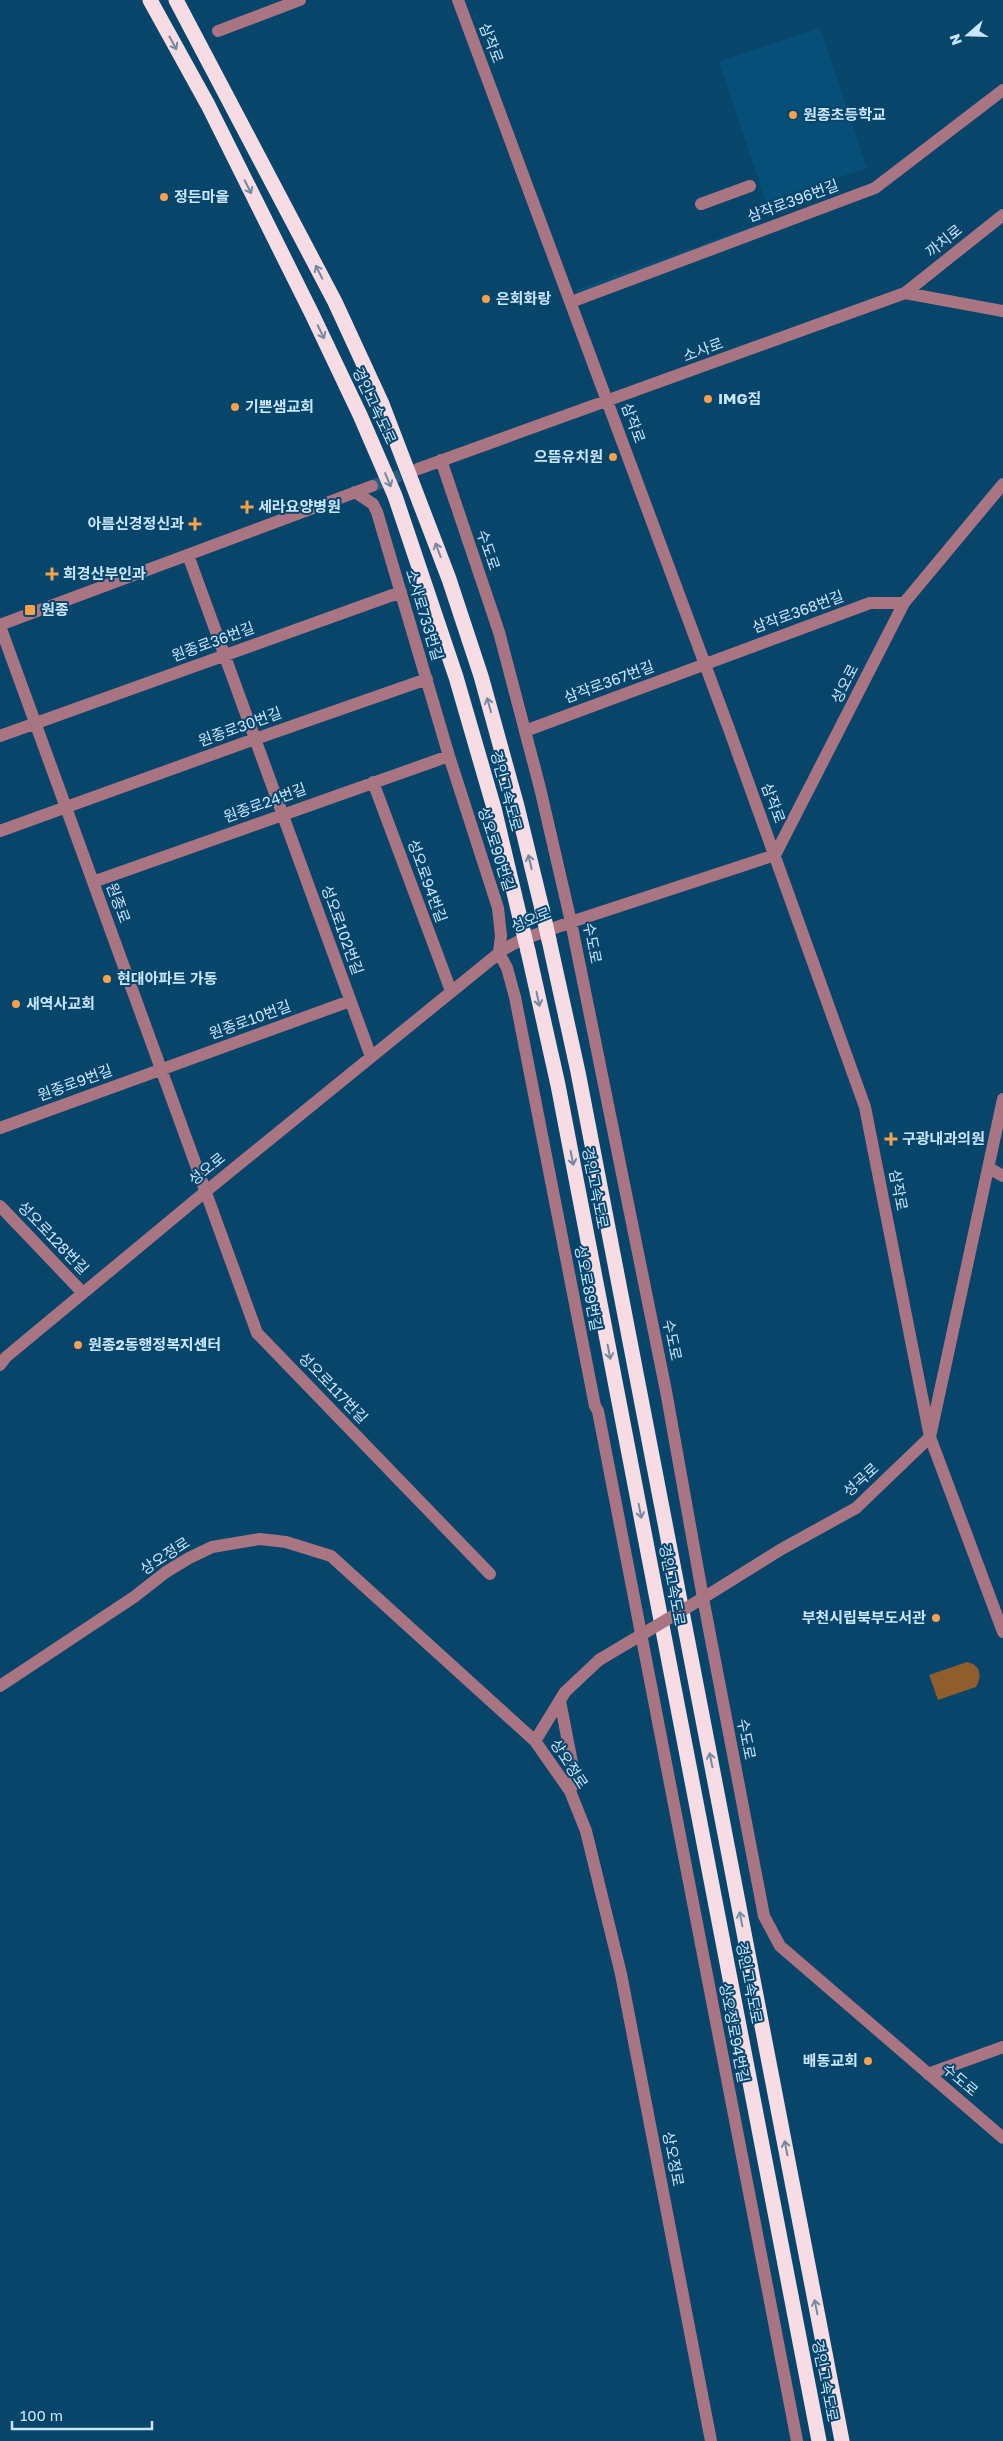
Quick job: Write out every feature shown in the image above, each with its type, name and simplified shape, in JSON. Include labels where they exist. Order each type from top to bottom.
[{"type":"highway","name":"경인고속도로","points":[[150,0],[208,106],[312,314],[360,415],[395,496],[456,677],[494,808],[558,1085],[819,2441]]},
{"type":"highway","name":"경인고속도로","points":[[176,0],[335,302],[382,404],[450,578],[481,676],[517,806],[580,1082],[842,2441]]},
{"type":"street","points":[[218,31],[300,0]]},
{"type":"street","name":"삼작로","points":[[458,0],[705,664],[865,1107],[930,1437],[1003,1632]]},
{"type":"street","name":"삼작로396번길","points":[[571,302],[876,188],[1003,90]]},
{"type":"street","points":[[700,204],[750,186]]},
{"type":"street","name":"까치로","points":[[906,293],[1003,215]]},
{"type":"street","points":[[906,293],[1003,311]]},
{"type":"street","name":"소사로","points":[[418,468],[906,293]]},
{"type":"street","name":"수도로","points":[[441,460],[499,632],[571,922],[666,1390],[702,1598],[764,1916],[780,1946],[1003,2138]]},
{"type":"street","name":"성오로","points":[[0,1365],[6,1357],[205,1192],[499,953],[521,940],[571,922],[775,855],[904,603],[1003,484]]},
{"type":"street","points":[[0,625],[372,486]]},
{"type":"street","name":"소사로733번길","points":[[355,492],[373,504],[377,512],[449,756]]},
{"type":"street","name":"성오로102번길","points":[[188,555],[371,1057]]},
{"type":"street","name":"원종로36번길","points":[[0,736],[401,592]]},
{"type":"street","name":"삼작로368번길","points":[[705,664],[870,603],[904,603]]},
{"type":"street","name":"원종로","points":[[0,625],[205,1192]]},
{"type":"street","name":"삼작로367번길","points":[[525,731],[705,664]]},
{"type":"street","name":"원종로30번길","points":[[0,831],[427,679]]},
{"type":"street","name":"원종로24번길","points":[[93,882],[449,756]]},
{"type":"street","name":"성오로90번길","points":[[449,756],[498,908],[501,936],[499,953]]},
{"type":"street","name":"성오로94번길","points":[[373,782],[451,991]]},
{"type":"street","name":"성오로89번길","points":[[499,953],[507,968],[515,997],[641,1630]]},
{"type":"street","name":"원종로10번길","points":[[161,1069],[350,1001]]},
{"type":"street","name":"원종로9번길","points":[[0,1128],[161,1069]]},
{"type":"street","points":[[930,1437],[1003,1099]]},
{"type":"street","points":[[989,1168],[1003,1176]]},
{"type":"street","name":"성오로117번길","points":[[205,1192],[257,1333],[490,1574]]},
{"type":"street","name":"성오로128번길","points":[[0,1206],[84,1293]]},
{"type":"street","name":"성곡로","points":[[536,1741],[566,1692],[599,1660],[780,1550],[856,1508],[930,1437]]},
{"type":"street","name":"상오정로","points":[[0,1686],[189,1558],[212,1547],[260,1539],[286,1542],[331,1556],[536,1741],[570,1791],[586,1832],[621,1974],[712,2441]]},
{"type":"street","name":"상오정로94번길","points":[[641,1630],[797,2441]]},
{"type":"street","points":[[560,1701],[575,1778],[570,1791]]},
{"type":"street","points":[[928,2074],[1003,2047]]},
{"type":"shaded area","name":"원종초등학교","points":[[820,28],[867,168],[766,202],[719,62]]},
{"type":"shaded area","points":[[758,224],[762,234],[580,301],[576,290]]},
{"type":"shaded area","points":[[967,1662],[972,1663],[978,1668],[979,1679],[976,1687],[938,1700],[929,1675]]},
{"type":"tunnel","points":[[372,486],[417,469]]},
{"type":"place","name":"원종초등학교","points":[[793,115]]},
{"type":"place","name":"정든마을","points":[[164,197]]},
{"type":"place","name":"은회화랑","points":[[486,299]]},
{"type":"place","name":"IMG짐","points":[[708,399]]},
{"type":"place","name":"기쁜샘교회","points":[[235,407]]},
{"type":"place","name":"으뜸유치원","points":[[613,457]]},
{"type":"place","name":"세라요양병원","points":[[247,507]]},
{"type":"place","name":"아름신경정신과","points":[[195,524]]},
{"type":"place","name":"희경산부인과","points":[[52,574]]},
{"type":"place","name":"원종","points":[[30,610]]},
{"type":"place","name":"현대아파트 가동","points":[[107,979]]},
{"type":"place","name":"새역사교회","points":[[16,1004]]},
{"type":"place","name":"구광내과의원","points":[[891,1139]]},
{"type":"place","name":"원종2동행정복지센터","points":[[78,1345]]},
{"type":"place","name":"부천시립북부도서관","points":[[936,1618]]},
{"type":"place","name":"배동교회","points":[[868,2061]]}]
